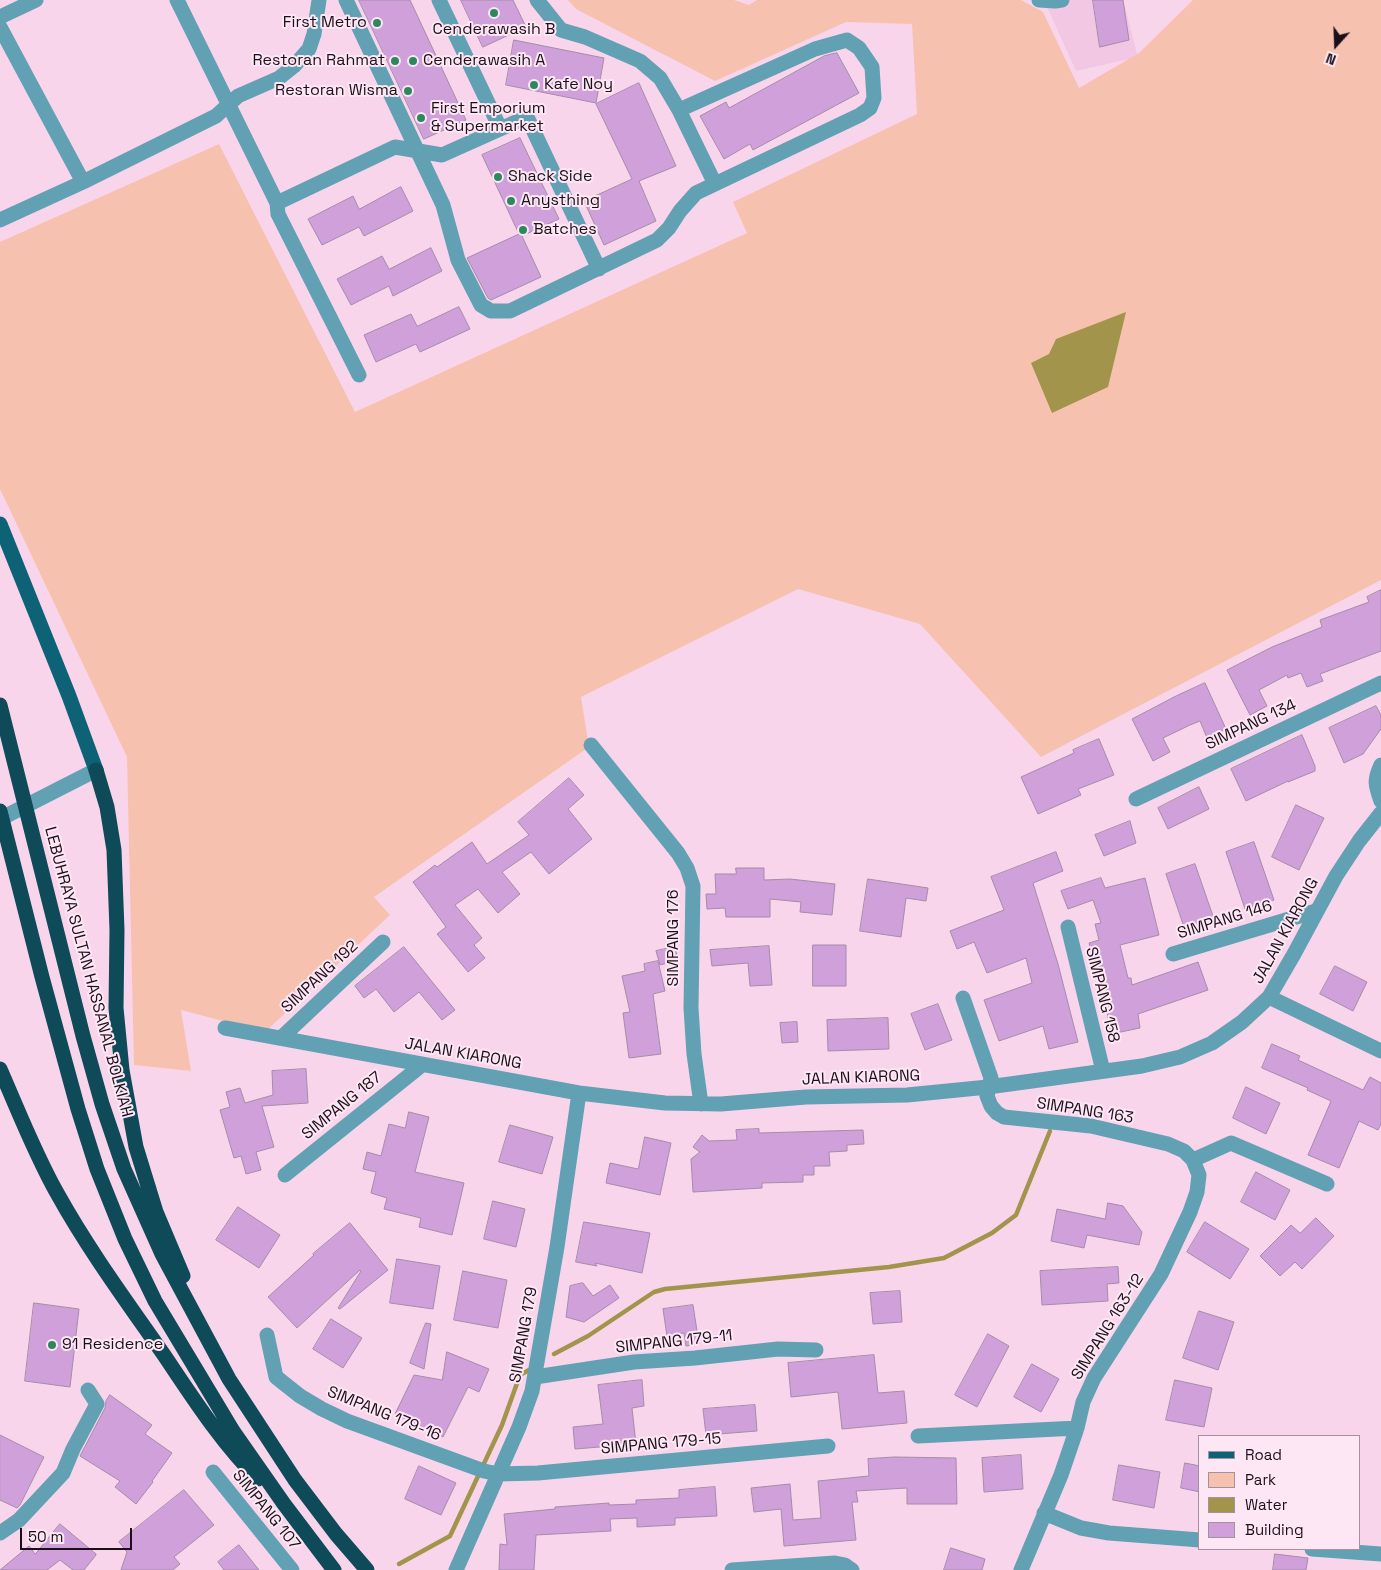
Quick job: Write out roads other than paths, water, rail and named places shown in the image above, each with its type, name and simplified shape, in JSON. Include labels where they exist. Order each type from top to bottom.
[{"type":"highway","name":"LEBUHRAYA SULTAN HASSANAL BOLKIAH","points":[[0,705],[83,1036],[102,1104],[124,1169],[158,1246],[214,1353],[249,1411],[295,1480],[336,1534],[368,1570]]},
{"type":"highway","points":[[96,770],[107,808],[114,850],[118,930],[116,1008],[122,1070],[136,1147],[156,1212],[214,1353]]},
{"type":"highway","points":[[0,811],[78,1109],[97,1169],[125,1239],[155,1301],[233,1431],[284,1504],[334,1570]]},
{"type":"highway","points":[[0,1069],[57,1193],[81,1233],[230,1448],[243,1464],[284,1504]]},
{"type":"main road","points":[[0,524],[44,632],[96,770]]},
{"type":"street","points":[[0,17],[36,0]]},
{"type":"street","points":[[177,0],[277,204],[278,214],[359,376]]},
{"type":"street","points":[[0,220],[83,182],[216,116],[238,96],[279,78],[294,66],[309,49],[314,34],[320,0]]},
{"type":"street","points":[[346,0],[443,206],[458,260],[481,305],[491,311],[510,311],[657,240],[670,228],[680,211],[696,193],[860,115],[870,108],[874,98],[872,67],[859,48],[847,40],[815,49],[679,110]]},
{"type":"street","points":[[439,0],[500,128]]},
{"type":"street","points":[[537,0],[561,30],[585,37],[640,61],[660,78],[679,110],[714,184]]},
{"type":"street","points":[[1039,0],[1062,0]]},
{"type":"street","points":[[0,27],[83,182]]},
{"type":"street","points":[[277,204],[395,147],[442,154],[527,116],[599,269]]},
{"type":"street","name":"SIMPANG 134","points":[[1136,799],[1381,683]]},
{"type":"street","name":"SIMPANG 176","points":[[591,745],[678,853],[687,868],[693,886],[691,1008],[694,1054],[701,1104]]},
{"type":"street","points":[[1381,764],[1376,776],[1376,788],[1381,801]]},
{"type":"street","points":[[0,819],[96,770]]},
{"type":"street","name":"JALAN KIARONG","points":[[224,1028],[579,1093],[665,1103],[701,1104],[806,1097],[907,1095],[988,1087],[1142,1066],[1180,1057],[1212,1042],[1242,1022],[1269,997],[1336,876],[1359,841],[1381,813]]},
{"type":"street","name":"SIMPANG 146","points":[[1173,954],[1316,911]]},
{"type":"street","name":"SIMPANG 158","points":[[1068,927],[1103,1071]]},
{"type":"street","name":"SIMPANG 192","points":[[281,1038],[383,942]]},
{"type":"street","points":[[1269,997],[1381,1051]]},
{"type":"street","name":"SIMPANG 163","points":[[963,998],[991,1078],[987,1096],[991,1106],[1004,1118],[1091,1126],[1168,1144],[1184,1151],[1193,1160]]},
{"type":"street","name":"SIMPANG 187","points":[[285,1175],[422,1065]]},
{"type":"street","name":"SIMPANG 179","points":[[456,1570],[532,1391],[558,1247],[579,1093]]},
{"type":"street","points":[[1193,1160],[1231,1144],[1327,1184]]},
{"type":"street","name":"SIMPANG 163-12","points":[[1021,1570],[1060,1475],[1077,1428],[1083,1402],[1094,1378],[1161,1274],[1182,1230],[1196,1192],[1199,1175],[1193,1160]]},
{"type":"street","name":"SIMPANG 179-16","points":[[267,1335],[276,1377],[300,1396],[347,1421],[484,1471],[498,1474]]},
{"type":"street","name":"SIMPANG 179-11","points":[[535,1377],[634,1362],[696,1358],[778,1349],[816,1350]]},
{"type":"street","points":[[0,1533],[20,1520],[63,1472],[73,1449],[98,1404],[88,1390]]},
{"type":"street","points":[[918,1436],[1077,1428]]},
{"type":"street","name":"SIMPANG 179-15","points":[[498,1474],[538,1473],[828,1446]]},
{"type":"street","name":"SIMPANG 107","points":[[213,1472],[292,1570]]},
{"type":"street","points":[[1044,1513],[1081,1528],[1109,1533],[1198,1540]]},
{"type":"street","points":[[1326,1550],[1381,1554]]},
{"type":"street","points":[[732,1570],[835,1562],[845,1565],[852,1570]]},
{"type":"water","points":[[1126,312],[1108,387],[1052,413],[1031,363],[1049,354],[1056,339]]},
{"type":"waterway","points":[[554,1354],[588,1336],[654,1292],[665,1289],[889,1267],[944,1258],[992,1233],[1016,1215],[1050,1131]]},
{"type":"waterway","points":[[399,1564],[450,1536],[502,1425],[520,1375],[529,1370]]},
{"type":"place","name":"Cenderawasih B","points":[[494,13]]},
{"type":"place","name":"First Metro","points":[[377,23]]},
{"type":"place","name":"Restoran Rahmat","points":[[395,61]]},
{"type":"place","name":"Cenderawasih A","points":[[413,61]]},
{"type":"place","name":"Kafe Noy","points":[[534,85]]},
{"type":"place","name":"Restoran Wisma","points":[[408,91]]},
{"type":"place","name":"First Emporium & Supermarket","points":[[421,118]]},
{"type":"place","name":"Shack Side","points":[[498,177]]},
{"type":"place","name":"Anysthing","points":[[511,201]]},
{"type":"place","name":"Batches","points":[[523,230]]},
{"type":"place","name":"91 Residence","points":[[52,1345]]}]
